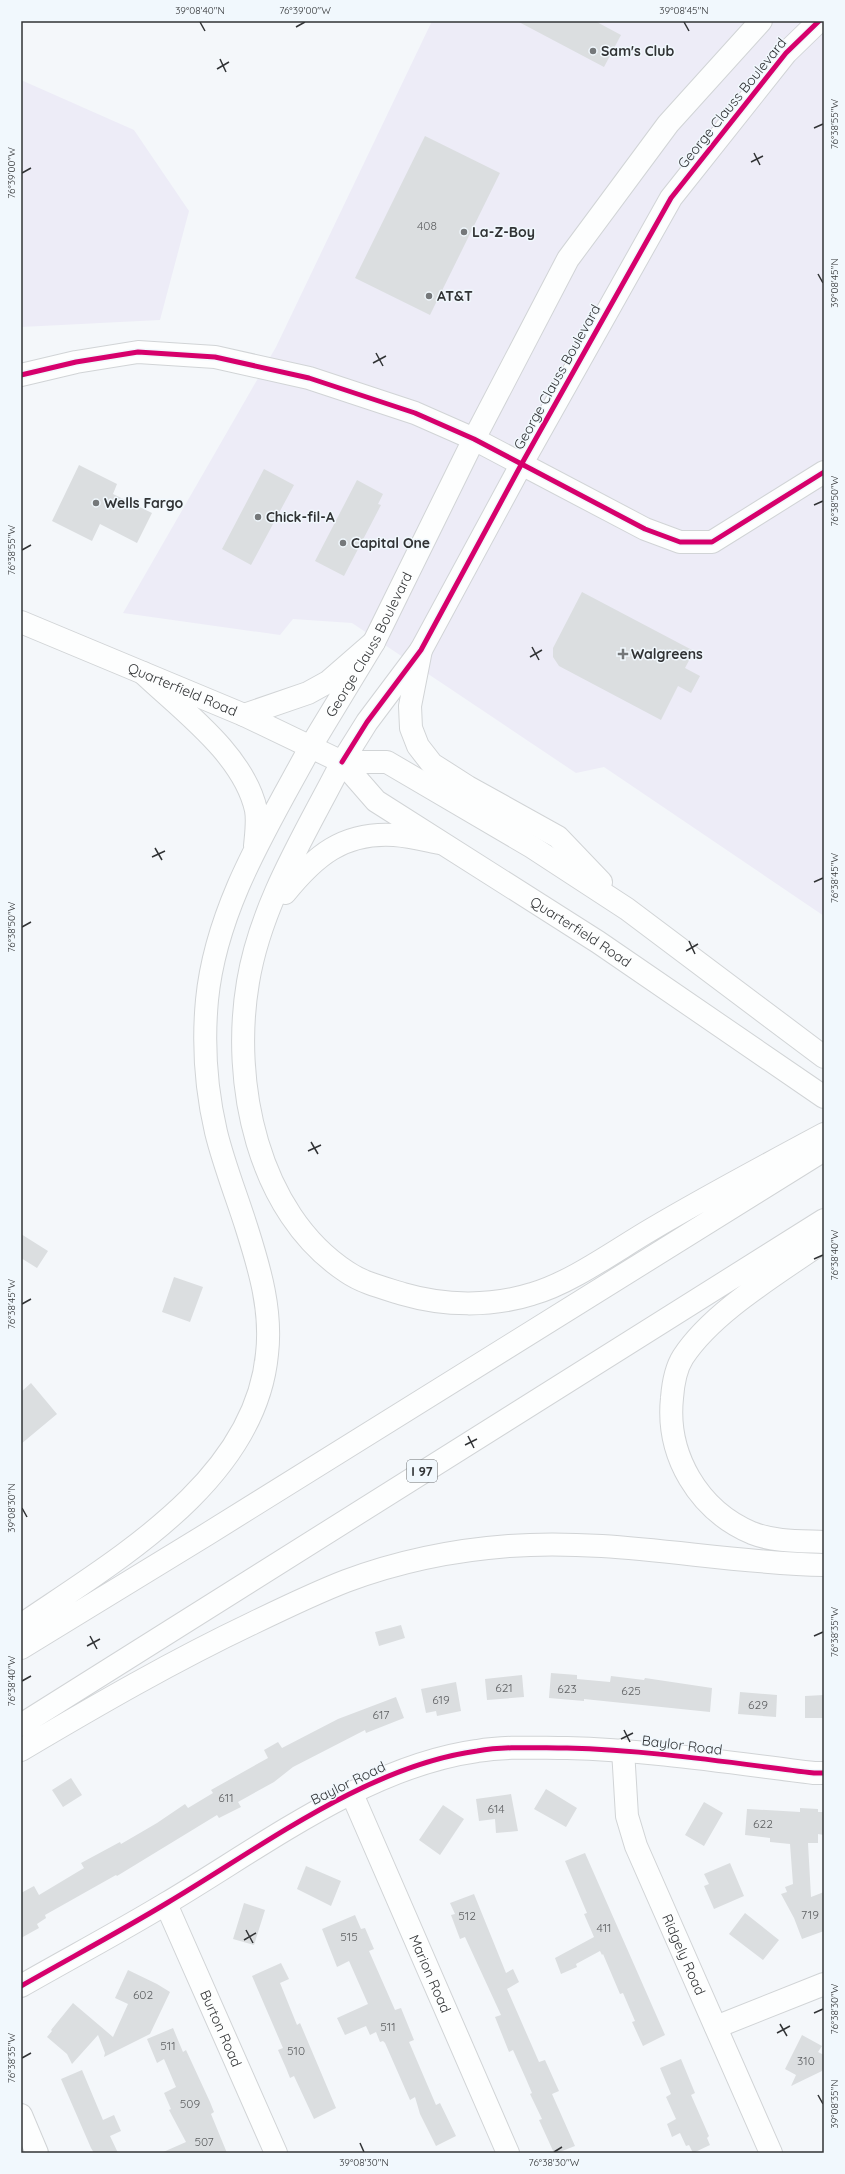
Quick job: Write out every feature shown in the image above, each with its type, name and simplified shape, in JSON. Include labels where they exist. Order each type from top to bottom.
[{"type":"main road","name":"George Clauss Boulevard","points":[[21,1625],[95,1574],[185,1503],[217,1468],[241,1435],[258,1397],[268,1355],[268,1315],[260,1270],[216,1132],[208,1088],[206,1042],[207,1000],[214,959],[228,910],[255,852],[311,746],[374,642],[474,439],[568,259],[668,124],[761,21]]},
{"type":"main road","name":"George Clauss Boulevard","points":[[262,923],[290,863],[342,762],[367,722],[421,650],[521,465],[671,198],[786,53],[819,21]]},
{"type":"main road","points":[[21,375],[76,362],[138,352],[216,358],[309,378],[415,414],[474,439],[645,529],[680,542],[712,542],[824,472]]},
{"type":"main road","name":"Quarterfield Road","points":[[21,622],[244,715],[342,762],[376,802],[598,942],[824,1097]]},
{"type":"main road","points":[[244,715],[308,693],[328,682],[374,642]]},
{"type":"main road","points":[[421,650],[410,706],[411,728],[418,746],[432,764],[468,787],[558,837],[627,909]]},
{"type":"main road","points":[[143,672],[225,751],[239,769],[250,791],[256,811],[255,852]]},
{"type":"main road","name":"Quarterfield Road","points":[[342,762],[387,762],[526,844],[627,909],[823,1056]]},
{"type":"main road","points":[[440,843],[395,835],[356,838],[337,845],[318,858],[303,871],[262,923],[248,982],[243,1037],[246,1092],[266,1170],[287,1211],[304,1235],[348,1273],[379,1287],[418,1298],[454,1303],[492,1302],[532,1294],[580,1271],[697,1203],[824,1134]]},
{"type":"main road","points":[[21,1648],[216,1529],[824,1150]]},
{"type":"main road","name":"I 97","points":[[21,1725],[824,1220]]},
{"type":"main road","points":[[824,1240],[729,1309],[702,1331],[682,1359],[674,1385],[670,1416],[676,1450],[688,1477],[704,1499],[724,1517],[752,1533],[776,1539],[824,1542]]},
{"type":"main road","points":[[21,1750],[154,1673],[222,1637],[347,1581],[396,1565],[452,1554],[508,1546],[564,1545],[624,1548],[791,1564],[824,1564]]},
{"type":"main road","name":"Baylor Road","points":[[21,1986],[166,1904],[307,1816],[405,1770],[433,1761],[475,1751],[513,1747],[623,1750],[824,1773]]},
{"type":"main road","name":"Ridgely Road","points":[[623,1750],[627,1816],[636,1846],[771,2153]]},
{"type":"main road","name":"Marion Road","points":[[352,1794],[508,2153]]},
{"type":"main road","name":"Burton Road","points":[[166,1904],[276,2153]]},
{"type":"main road","points":[[716,2027],[824,1984]]},
{"type":"main road","points":[[21,2115],[37,2153]]},
{"type":"shaded area","points":[[432,21],[824,21],[824,916],[604,767],[576,773],[352,623],[293,619],[280,635],[123,613],[276,347]]},
{"type":"shaded area","points":[[21,80],[134,130],[189,211],[160,320],[21,327]]},
{"type":"building","name":"Sam's Club","points":[[517,21],[595,21],[621,35],[604,67]]},
{"type":"building","points":[[425,136],[500,173],[430,315],[355,278]]},
{"type":"building","name":"Wells Fargo","points":[[79,465],[117,484],[113,494],[152,513],[137,543],[100,524],[92,541],[52,521]]},
{"type":"building","name":"Chick-fil-A","points":[[264,469],[294,485],[251,565],[222,549]]},
{"type":"building","name":"Capital One","points":[[357,480],[383,494],[378,504],[381,505],[344,576],[315,561]]},
{"type":"building","name":"Walgreens","points":[[582,592],[694,651],[685,668],[700,676],[691,693],[678,686],[661,720],[559,666],[553,657],[553,648]]},
{"type":"building","points":[[21,1234],[48,1251],[37,1268],[21,1258]]},
{"type":"building","points":[[174,1277],[203,1287],[190,1322],[162,1312]]},
{"type":"building","points":[[31,1383],[57,1414],[21,1444],[21,1392]]},
{"type":"building","points":[[401,1625],[405,1638],[379,1646],[375,1632]]},
{"type":"building","points":[[551,1673],[577,1675],[577,1679],[610,1682],[611,1676],[644,1680],[645,1678],[712,1688],[710,1712],[584,1699],[584,1701],[549,1698]]},
{"type":"building","points":[[522,1675],[524,1697],[487,1700],[485,1679]]},
{"type":"building","points":[[456,1682],[461,1711],[437,1716],[436,1711],[426,1713],[421,1689]]},
{"type":"building","points":[[740,1692],[777,1695],[776,1717],[738,1714]]},
{"type":"building","points":[[824,1695],[824,1718],[805,1718],[805,1696]]},
{"type":"building","points":[[396,1697],[404,1718],[366,1733],[365,1730],[293,1767],[274,1782],[238,1802],[241,1807],[219,1818],[217,1815],[117,1876],[116,1875],[45,1915],[46,1918],[37,1924],[39,1928],[21,1938],[21,1893],[34,1886],[39,1895],[84,1868],[81,1863],[120,1842],[121,1844],[157,1823],[185,1804],[188,1808],[213,1793],[211,1790],[268,1758],[264,1750],[278,1742],[282,1748],[338,1719]]},
{"type":"building","points":[[71,1778],[82,1795],[63,1807],[52,1790]]},
{"type":"building","points":[[546,1789],[577,1808],[566,1827],[534,1809]]},
{"type":"building","points":[[511,1794],[518,1831],[496,1833],[495,1819],[479,1821],[476,1799]]},
{"type":"building","points":[[704,1802],[723,1813],[704,1846],[685,1835]]},
{"type":"building","points":[[443,1805],[464,1819],[440,1855],[419,1840]]},
{"type":"building","points":[[800,1808],[818,1809],[818,1812],[824,1812],[824,1835],[818,1834],[818,1843],[808,1843],[811,1897],[824,1892],[824,1931],[802,1939],[794,1918],[781,1894],[787,1892],[785,1887],[793,1884],[790,1844],[770,1842],[770,1838],[745,1835],[747,1809],[800,1812]]},
{"type":"building","points":[[585,1853],[665,2035],[643,2046],[632,2022],[635,2021],[623,1993],[620,1994],[603,1954],[602,1955],[600,1951],[576,1964],[577,1967],[561,1974],[555,1958],[594,1937],[584,1914],[587,1913],[565,1861]]},
{"type":"building","points":[[730,1863],[744,1896],[714,1909],[704,1886],[709,1884],[704,1874]]},
{"type":"building","points":[[306,1866],[341,1881],[331,1906],[297,1889]]},
{"type":"building","points":[[474,1894],[506,1973],[513,1969],[519,1982],[507,1989],[539,2062],[545,2060],[559,2091],[552,2094],[575,2146],[557,2153],[554,2153],[539,2120],[542,2119],[530,2094],[532,2093],[513,2050],[509,2052],[495,2017],[501,2015],[465,1937],[460,1939],[451,1915],[455,1914],[450,1903]]},
{"type":"building","points":[[244,1903],[265,1910],[254,1945],[233,1939]]},
{"type":"building","points":[[745,1913],[779,1940],[763,1960],[729,1934]]},
{"type":"building","points":[[355,1915],[361,1929],[365,1928],[374,1949],[369,1951],[395,2010],[401,2008],[414,2040],[409,2042],[436,2105],[440,2103],[456,2136],[436,2146],[420,2114],[415,2097],[410,2100],[385,2043],[383,2041],[380,2042],[376,2032],[370,2035],[366,2026],[345,2035],[337,2018],[368,2004],[349,1961],[337,1967],[322,1929]]},
{"type":"building","points":[[281,1963],[289,1979],[280,1983],[297,2025],[300,2023],[336,2108],[314,2119],[294,2076],[290,2078],[278,2050],[283,2048],[252,1976]]},
{"type":"building","points":[[128,1970],[170,1992],[150,2034],[104,2057],[105,2053],[98,2035],[72,2064],[67,2054],[47,2037],[52,2031],[51,2030],[73,2003],[113,2037],[128,2004],[115,1998]]},
{"type":"building","points":[[173,2028],[183,2052],[186,2050],[210,2102],[214,2112],[211,2114],[227,2153],[161,2153],[186,2142],[169,2110],[171,2109],[164,2093],[176,2087],[164,2059],[157,2063],[147,2039]]},
{"type":"building","points":[[802,2035],[822,2046],[818,2052],[824,2055],[824,2067],[822,2071],[791,2086],[796,2075],[785,2069]]},
{"type":"building","points":[[681,2059],[695,2093],[691,2095],[709,2136],[707,2138],[710,2145],[693,2153],[689,2145],[686,2146],[680,2133],[672,2137],[667,2124],[676,2119],[666,2097],[671,2094],[660,2068]]},
{"type":"building","points":[[82,2070],[103,2120],[114,2115],[121,2131],[110,2136],[118,2153],[94,2153],[61,2079]]},
{"type":"cycle path","points":[[342,762],[367,722],[421,650],[521,465],[671,198],[786,53],[819,21]]},
{"type":"cycle path","points":[[21,375],[76,362],[138,352],[215,357],[309,378],[415,413],[474,439],[645,529],[680,542],[712,542],[824,472]]},
{"type":"cycle path","points":[[21,1986],[149,1914],[316,1812],[355,1791],[395,1773],[436,1760],[499,1748],[598,1749],[660,1754],[824,1773]]},
{"type":"place","name":"Sam's Club","points":[[593,51]]},
{"type":"place","name":"La-Z-Boy","points":[[464,232]]},
{"type":"place","name":"AT&T","points":[[429,296]]},
{"type":"place","name":"Wells Fargo","points":[[96,503]]},
{"type":"place","name":"Chick-fil-A","points":[[258,517]]},
{"type":"place","name":"Capital One","points":[[343,543]]},
{"type":"place","name":"Walgreens","points":[[623,654]]}]
